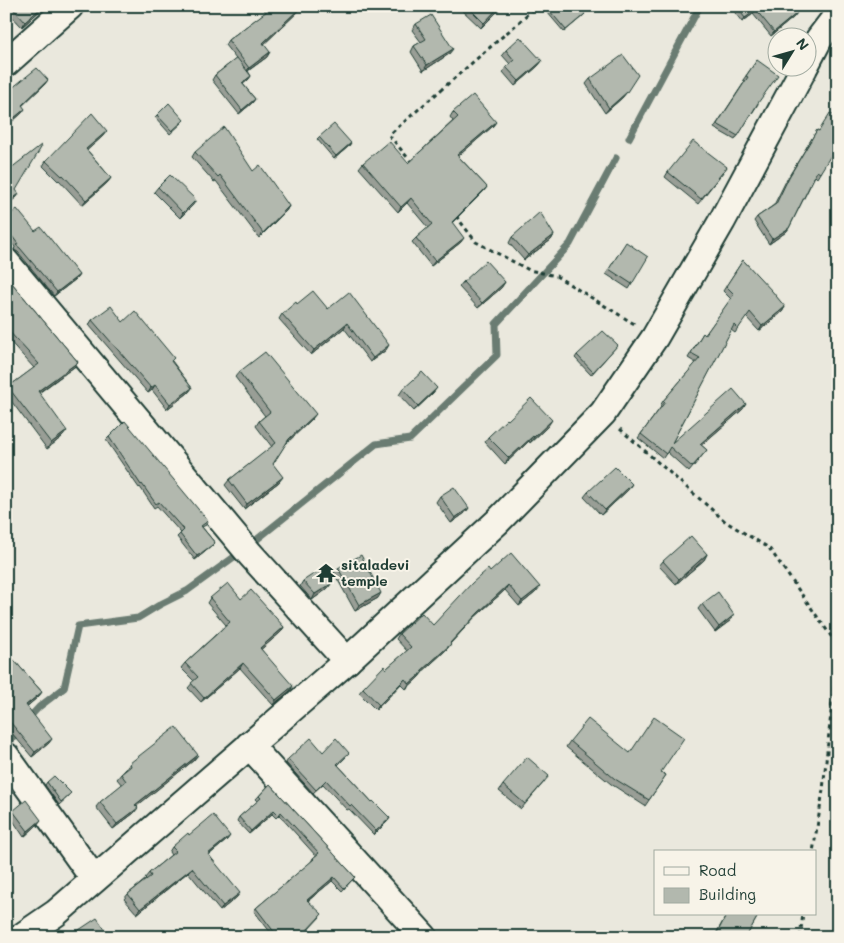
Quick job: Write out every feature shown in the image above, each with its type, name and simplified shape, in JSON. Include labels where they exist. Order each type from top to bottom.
[{"type":"street","points":[[6,63],[70,6]]},
{"type":"street","points":[[816,46],[838,14]]},
{"type":"street","points":[[21,937],[56,913],[347,662],[497,522],[603,414],[655,337],[722,221],[799,78]]},
{"type":"street","points":[[6,262],[250,554],[347,662]]},
{"type":"street","points":[[249,745],[424,937]]},
{"type":"street","points":[[6,756],[94,879]]},
{"type":"path","points":[[414,165],[389,135],[536,6]]},
{"type":"path","points":[[451,211],[476,242],[530,270],[556,276],[655,337]]},
{"type":"path","points":[[603,414],[726,522],[769,548],[838,646],[823,790],[813,850]]},
{"type":"path","points":[[800,937],[804,916]]},
{"type":"building","points":[[11,6],[43,6],[25,22]]},
{"type":"building","points":[[269,6],[302,6],[263,43],[270,52],[249,68],[228,40],[271,8]]},
{"type":"building","points":[[467,6],[500,6],[484,23]]},
{"type":"building","points":[[553,6],[579,6],[585,14],[566,30],[549,10]]},
{"type":"building","points":[[736,6],[801,6],[796,11],[797,13],[779,28],[771,28],[756,10],[745,18]]},
{"type":"building","points":[[431,15],[453,49],[427,65],[414,46],[426,39],[416,24]]},
{"type":"building","points":[[520,37],[542,61],[519,81],[506,67],[514,60],[506,50]]},
{"type":"building","points":[[623,55],[638,75],[627,92],[609,108],[590,79]]},
{"type":"building","points":[[237,58],[251,76],[242,83],[255,99],[242,110],[215,75]]},
{"type":"building","points":[[757,60],[766,66],[766,78],[776,78],[738,136],[717,124],[748,77],[746,76]]},
{"type":"building","points":[[37,68],[48,80],[22,105],[25,109],[9,122],[6,119],[6,93]]},
{"type":"building","points":[[473,95],[496,122],[457,155],[487,187],[452,222],[464,238],[435,261],[416,238],[432,224],[411,198],[401,207],[363,163],[389,141],[408,163],[458,117],[453,112]]},
{"type":"building","points":[[169,103],[184,120],[172,131],[157,115]]},
{"type":"building","points":[[92,113],[107,131],[86,149],[111,178],[86,200],[63,175],[46,161]]},
{"type":"building","points":[[830,113],[838,118],[838,132],[833,139],[838,144],[820,173],[817,171],[789,228],[772,239],[757,217],[776,204],[789,177],[817,130],[819,131]]},
{"type":"building","points":[[334,124],[351,143],[336,156],[319,137]]},
{"type":"building","points":[[224,127],[253,171],[260,165],[289,206],[263,233],[220,175],[218,177],[195,152]]},
{"type":"building","points":[[693,141],[727,167],[701,199],[668,172]]},
{"type":"building","points":[[41,145],[16,190],[19,194],[6,204],[6,172]]},
{"type":"building","points":[[170,175],[196,200],[183,213],[158,187]]},
{"type":"building","points":[[17,209],[35,231],[41,227],[79,275],[57,292],[16,245],[18,244],[6,228],[6,218]]},
{"type":"building","points":[[540,212],[554,235],[528,255],[512,237]]},
{"type":"building","points":[[626,242],[648,257],[632,284],[609,269]]},
{"type":"building","points":[[743,260],[785,307],[762,326],[750,312],[738,329],[734,325],[672,443],[733,389],[746,404],[700,444],[707,450],[692,467],[670,447],[666,454],[641,434],[665,402],[663,401],[700,358],[691,353],[703,333],[705,335],[734,294],[726,286]]},
{"type":"building","points":[[486,261],[505,282],[482,303],[463,282]]},
{"type":"building","points":[[6,276],[78,362],[38,391],[67,431],[51,443],[8,387],[39,364],[6,328]]},
{"type":"building","points":[[313,291],[328,309],[349,292],[389,345],[373,358],[347,323],[314,350],[282,314]]},
{"type":"building","points":[[111,306],[123,322],[135,311],[174,358],[171,361],[192,388],[170,404],[155,385],[151,388],[92,320]]},
{"type":"building","points":[[603,331],[618,345],[593,372],[577,355]]},
{"type":"building","points":[[265,352],[316,414],[289,439],[273,464],[283,477],[247,504],[229,480],[276,443],[259,421],[270,412],[239,372]]},
{"type":"building","points":[[422,372],[437,388],[418,406],[403,389]]},
{"type":"building","points":[[531,398],[552,420],[509,458],[488,437]]},
{"type":"building","points":[[125,421],[208,521],[201,526],[215,543],[197,556],[180,534],[184,530],[159,502],[156,504],[109,437]]},
{"type":"building","points":[[615,467],[632,484],[605,510],[588,492]]},
{"type":"building","points":[[454,487],[469,508],[455,518],[440,496]]},
{"type":"building","points":[[691,536],[707,554],[679,579],[663,561]]},
{"type":"building","points":[[511,553],[540,587],[522,601],[508,585],[478,613],[451,644],[421,671],[423,672],[409,684],[405,679],[379,705],[363,688],[384,666],[386,669],[411,647],[399,634],[422,613],[433,625],[472,583],[488,569],[490,572]]},
{"type":"building","points":[[361,555],[381,593],[359,605],[338,568]]},
{"type":"building","points":[[321,569],[331,584],[315,594],[303,581]]},
{"type":"building","points":[[228,583],[241,599],[251,590],[284,627],[260,648],[293,686],[276,700],[243,663],[204,698],[191,683],[198,677],[185,663],[230,622],[210,598]]},
{"type":"building","points":[[718,592],[734,615],[719,627],[702,604]]},
{"type":"building","points":[[6,651],[42,692],[26,705],[52,739],[35,752],[6,717]]},
{"type":"building","points":[[654,717],[684,738],[661,772],[666,775],[649,800],[615,779],[570,741],[588,719],[630,753]]},
{"type":"building","points":[[176,727],[198,755],[135,805],[138,808],[117,824],[100,802],[126,781],[121,774],[131,766],[130,763]]},
{"type":"building","points":[[311,738],[323,752],[336,738],[349,753],[337,764],[372,802],[390,818],[376,831],[326,780],[316,790],[288,759]]},
{"type":"building","points":[[527,757],[549,776],[525,804],[503,785]]},
{"type":"building","points":[[54,776],[71,793],[61,802],[47,782]]},
{"type":"building","points":[[270,784],[355,877],[344,888],[334,877],[307,900],[322,914],[307,930],[310,933],[306,937],[278,937],[256,908],[319,853],[281,812],[279,815],[274,810],[251,831],[239,817],[261,798],[259,796]]},
{"type":"building","points":[[26,800],[41,820],[28,831],[13,811]]},
{"type":"building","points":[[213,815],[230,836],[208,854],[240,893],[223,906],[192,868],[140,909],[128,894],[151,876],[149,873],[176,851],[172,847]]},
{"type":"building","points":[[726,916],[758,916],[746,937],[723,937],[717,933]]},
{"type":"building","points":[[97,918],[110,937],[79,937],[76,932]]},
{"type":"waterway","points":[[629,138],[700,6]]},
{"type":"waterway","points":[[250,545],[376,444],[410,439],[497,355],[496,324],[570,244],[616,158]]},
{"type":"waterway","points":[[27,720],[39,707],[64,688],[78,626],[138,618],[187,591],[234,557]]},
{"type":"waterway","points":[[6,745],[19,730]]},
{"type":"place","name":"sitaladevi temple","points":[[326,573]]}]
